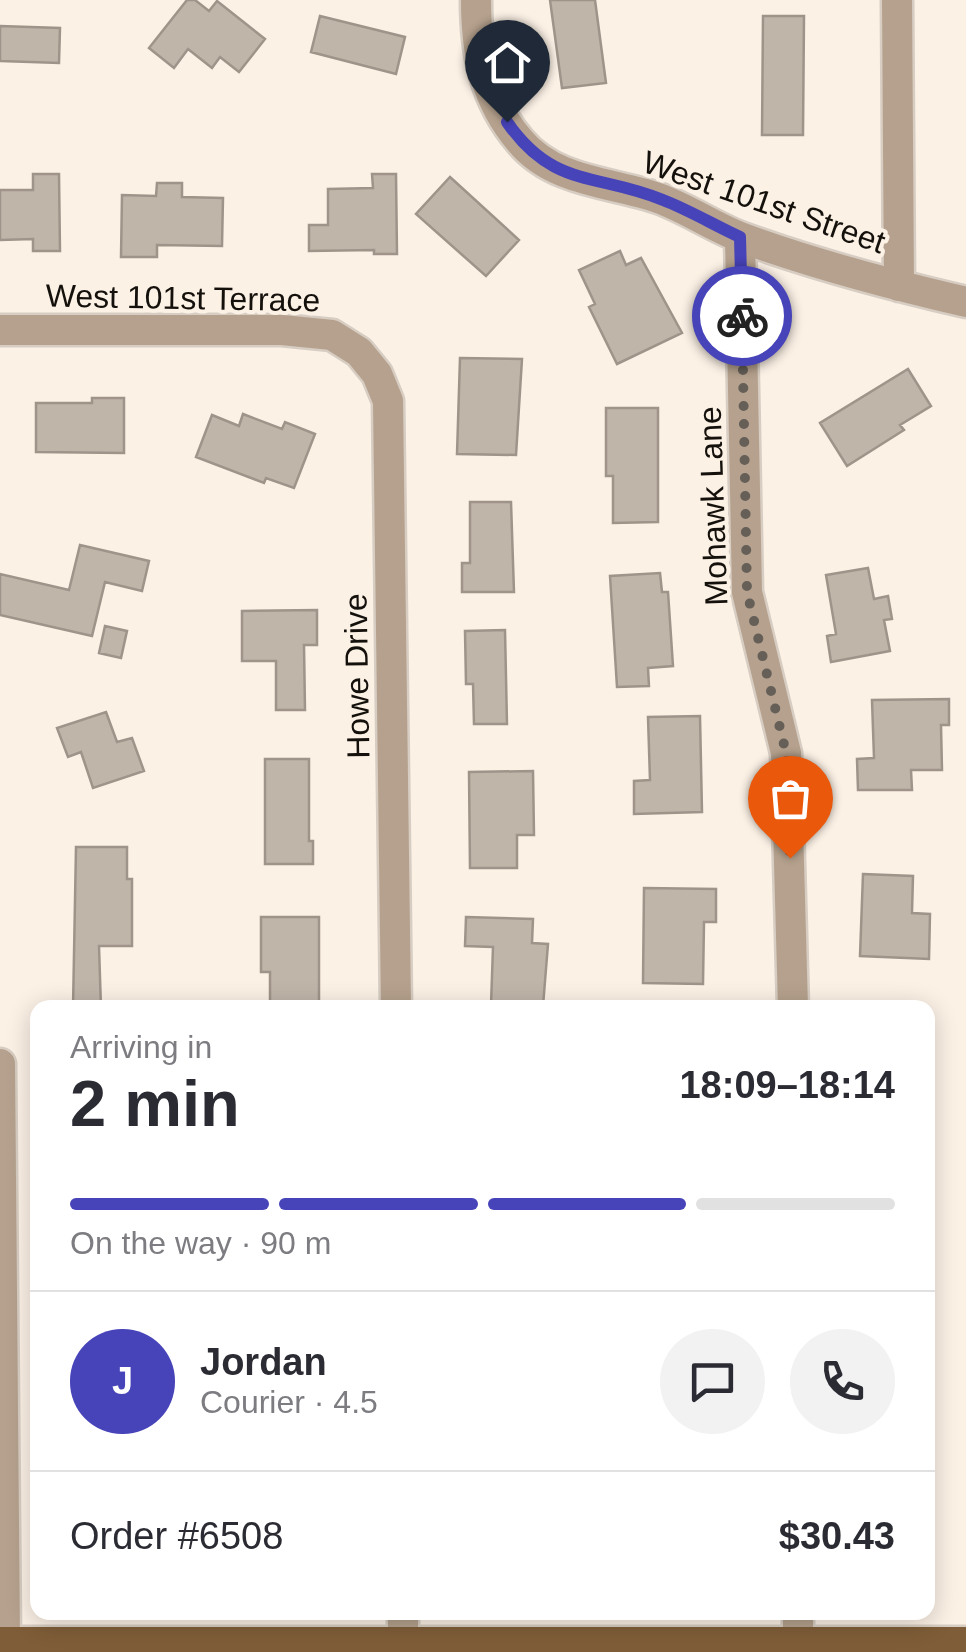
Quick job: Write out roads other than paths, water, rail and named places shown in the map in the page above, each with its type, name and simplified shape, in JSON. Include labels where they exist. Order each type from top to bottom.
[{"type":"main road","points":[[2,1642],[142,1647],[403,1627],[565,1647],[798,1627],[954,1645]]},
{"type":"street","name":"West 101st Street","points":[[476,0],[484,77],[492,101],[522,144],[544,162],[578,179],[662,200],[740,237],[966,302]]},
{"type":"street","points":[[896,0],[900,286]]},
{"type":"street","name":"Mohawk Lane","points":[[740,237],[747,592],[786,753],[792,1000]]},
{"type":"street","name":"West 101st Terrace","points":[[0,330],[282,330],[332,335],[360,352]]},
{"type":"street","name":"Howe Drive","points":[[360,352],[377,374],[388,401],[396,1000]]},
{"type":"street","points":[[0,1064],[2,1642]]}]
